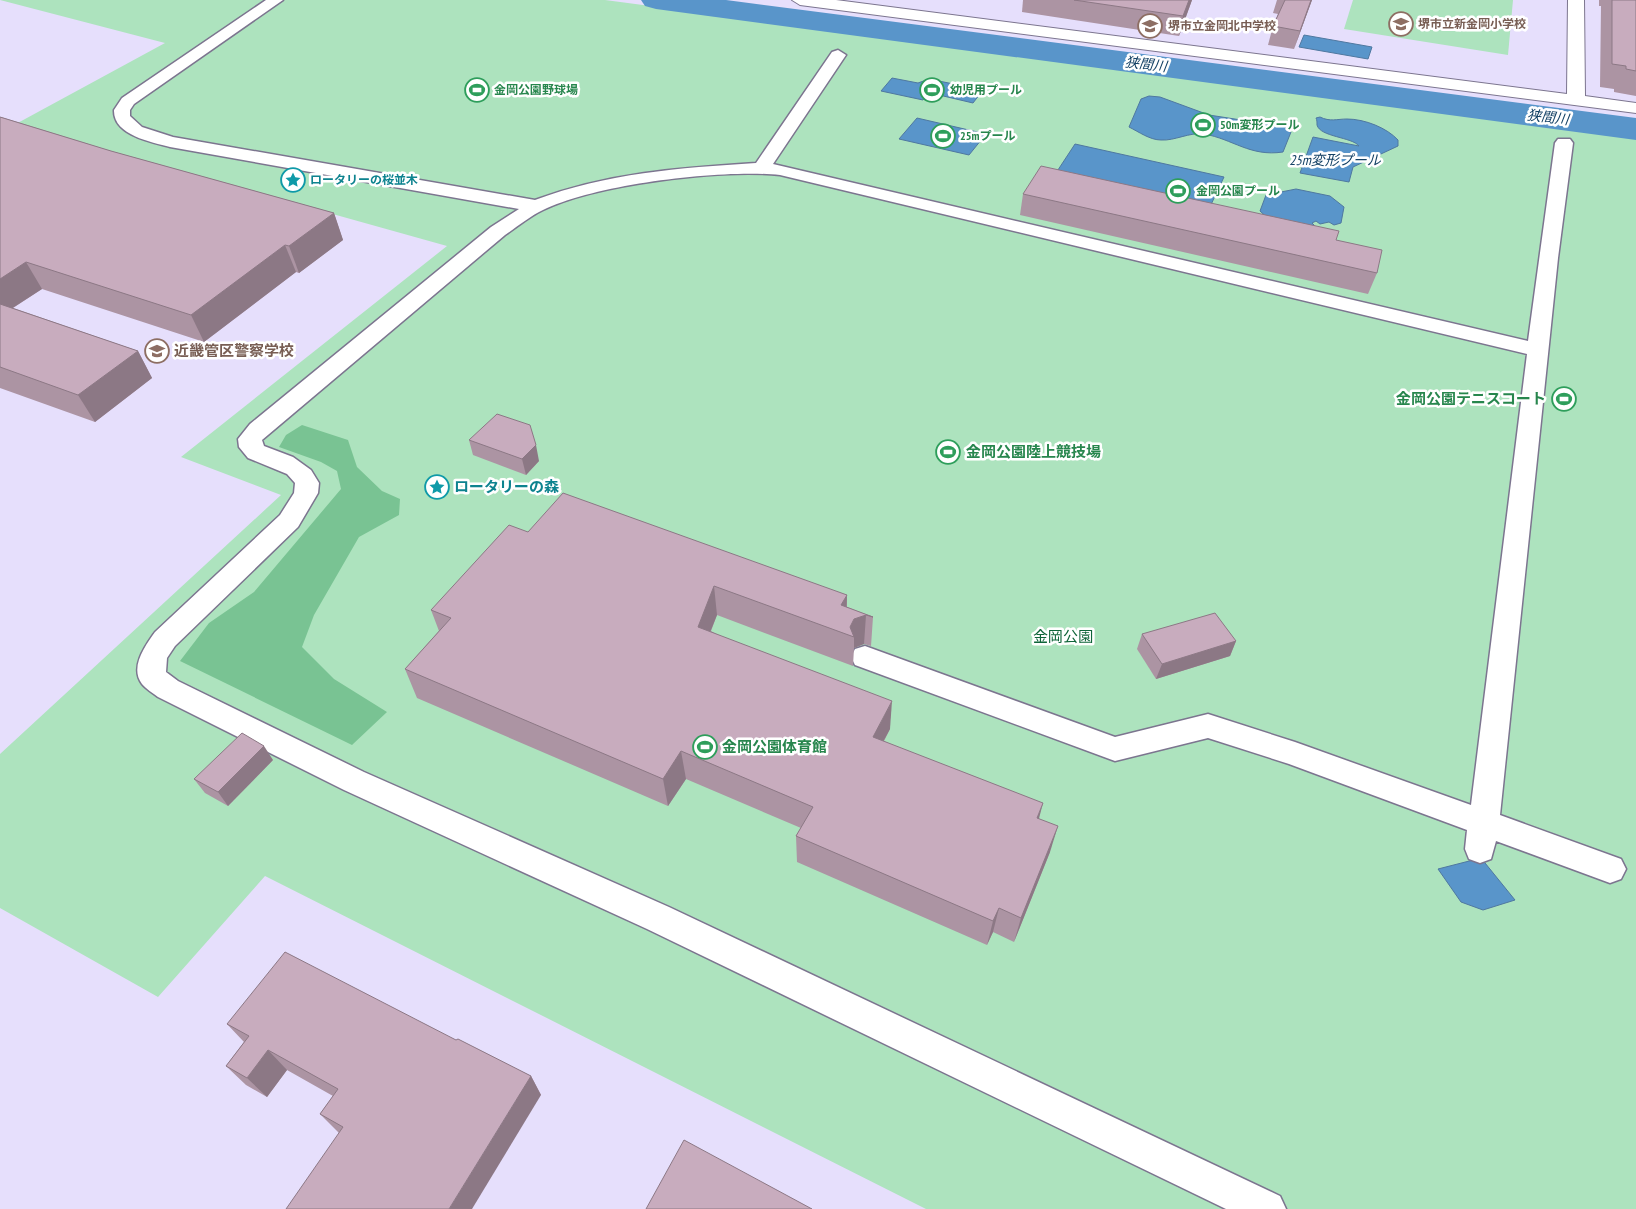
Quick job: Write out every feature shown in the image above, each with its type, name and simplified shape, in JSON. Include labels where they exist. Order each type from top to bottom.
[{"type":"street","points":[[276,0],[128,101],[122,110],[122,117],[136,131],[170,142],[536,206]]},
{"type":"street","points":[[800,0],[1636,108]]},
{"type":"street","points":[[1576,0],[1576,100]]},
{"type":"street","points":[[761,168],[838,55]]},
{"type":"street","points":[[1481,836],[1494,743],[1538,350],[1564,143]]},
{"type":"street","points":[[1268,1209],[658,918],[354,780],[168,689],[152,676],[153,656],[165,639],[289,521],[304,504],[308,491],[307,479],[294,467],[256,452],[252,447],[250,439],[258,429],[498,231],[536,206],[566,196],[660,175],[761,168],[780,170],[1538,350]]},
{"type":"street","points":[[865,656],[1115,748],[1208,726],[1295,754],[1481,836],[1610,868]]},
{"type":"green space","name":"金岡公園","points":[[0,0],[605,0],[1636,137],[1636,1209],[926,1209],[265,876],[158,997],[0,908],[0,754],[281,495],[181,457],[447,246],[14,125],[165,43]]},
{"type":"green space","points":[[1353,0],[1513,0],[1508,55],[1344,29]]},
{"type":"green space","points":[[302,425],[348,440],[357,467],[382,491],[400,499],[399,515],[359,537],[314,615],[302,647],[334,679],[387,712],[352,745],[180,661],[209,623],[254,592],[341,489],[337,471],[321,462],[279,447],[286,435]]},
{"type":"water","points":[[1304,35],[1372,47],[1368,59],[1299,47]]},
{"type":"water","name":"幼児用プール","points":[[892,78],[918,83],[929,79],[983,90],[973,103],[939,95],[926,96],[923,100],[881,91]]},
{"type":"water","name":"50m変形プール","points":[[1149,96],[1160,97],[1209,115],[1286,127],[1291,132],[1283,152],[1271,153],[1251,150],[1204,134],[1193,134],[1166,140],[1153,139],[1129,127],[1141,99]]},
{"type":"water","name":"25m変形プール","points":[[1320,117],[1330,120],[1354,119],[1375,125],[1398,140],[1398,146],[1353,167],[1349,182],[1300,173],[1313,137],[1359,146],[1319,129],[1316,118]]},
{"type":"water","name":"25mプール","points":[[917,118],[986,134],[969,155],[899,139]]},
{"type":"water","points":[[1075,144],[1224,177],[1208,211],[1054,176]]},
{"type":"water","points":[[1296,189],[1330,196],[1344,207],[1341,223],[1334,225],[1329,222],[1320,224],[1316,221],[1312,223],[1315,226],[1306,227],[1273,223],[1260,211],[1266,195]]},
{"type":"water","points":[[1481,858],[1515,900],[1483,910],[1461,902],[1438,869]]},
{"type":"building","points":[[1074,0],[1189,0],[1183,16]]},
{"type":"building","points":[[1285,0],[1311,0],[1300,31],[1273,26]]},
{"type":"building","points":[[1612,0],[1636,0],[1636,71],[1626,69],[1626,66],[1612,64]]},
{"type":"building","points":[[0,117],[111,151],[334,213],[289,246],[285,245],[191,315],[26,262],[0,279]]},
{"type":"building","points":[[1041,166],[1339,231],[1336,240],[1382,250],[1377,273],[1023,194]]},
{"type":"building","points":[[0,304],[138,351],[78,395],[0,367]]},
{"type":"building","points":[[497,414],[530,425],[536,445],[522,459],[469,440]]},
{"type":"building","name":"金岡公園体育館","points":[[563,493],[847,595],[841,605],[873,617],[866,615],[854,619],[850,627],[854,637],[714,586],[698,627],[892,701],[873,737],[1043,803],[1037,818],[1058,826],[1021,918],[999,908],[993,921],[796,836],[813,807],[681,751],[663,779],[405,669],[451,618],[431,610],[509,525],[528,532]]},
{"type":"building","points":[[1215,613],[1236,641],[1162,664],[1142,634]]},
{"type":"building","points":[[242,733],[264,746],[218,792],[194,779]]},
{"type":"building","points":[[285,952],[456,1040],[458,1039],[531,1076],[449,1209],[286,1209],[343,1127],[320,1114],[338,1089],[268,1050],[247,1078],[226,1066],[249,1036],[227,1024]]},
{"type":"building","points":[[684,1140],[812,1209],[646,1209]]},
{"type":"waterway","name":"狭間川","points":[[656,0],[1636,129]]},
{"type":"place","name":"堺市立新金岡小学校","points":[[1401,24]]},
{"type":"place","name":"堺市立金岡北中学校","points":[[1150,26]]},
{"type":"place","name":"金岡公園野球場","points":[[477,90]]},
{"type":"place","name":"幼児用プール","points":[[932,90]]},
{"type":"place","name":"50m変形プール","points":[[1203,125]]},
{"type":"place","name":"25mプール","points":[[943,136]]},
{"type":"place","name":"ロータリーの桜並木","points":[[293,180]]},
{"type":"place","name":"金岡公園プール","points":[[1178,191]]},
{"type":"place","name":"近畿管区警察学校","points":[[157,351]]},
{"type":"place","name":"金岡公園テニスコート","points":[[1564,399]]},
{"type":"place","name":"金岡公園陸上競技場","points":[[948,452]]},
{"type":"place","name":"ロータリーの森","points":[[437,487]]},
{"type":"place","name":"金岡公園体育館","points":[[705,747]]}]
